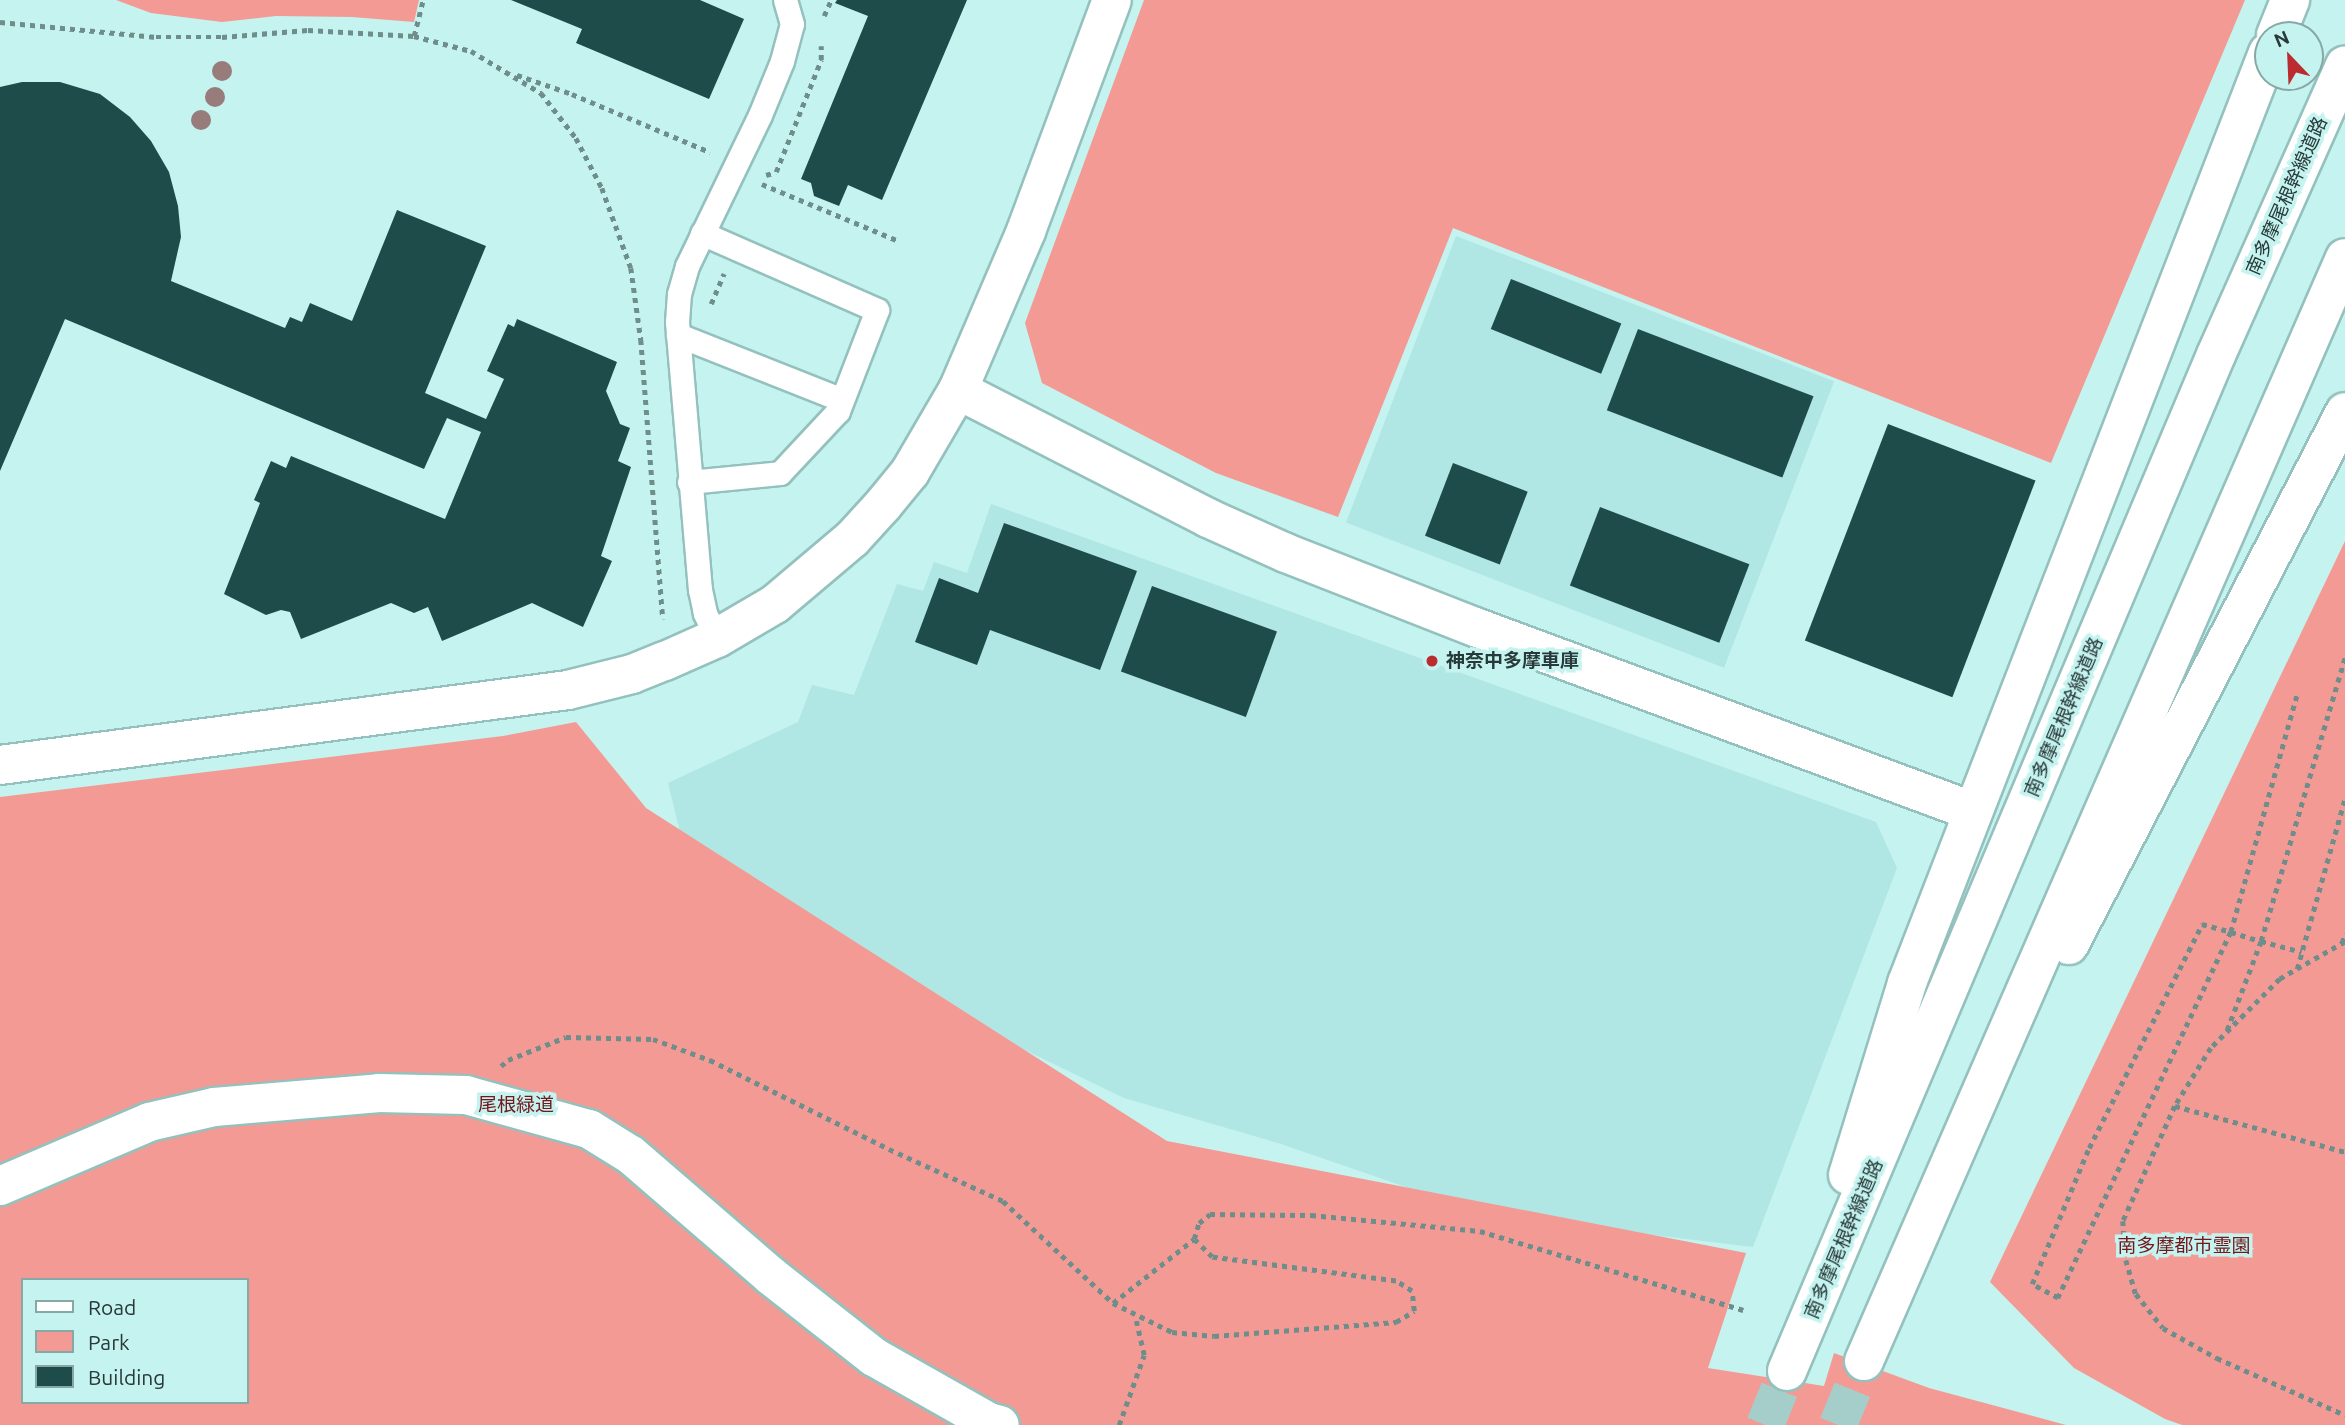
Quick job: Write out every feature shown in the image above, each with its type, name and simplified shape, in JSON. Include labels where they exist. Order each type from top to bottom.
[{"type":"main road","points":[[0,765],[568,690],[632,674],[718,638],[775,604],[852,539],[910,472],[958,390],[1026,231],[1112,0]]},
{"type":"main road","points":[[2282,21],[2290,0]]},
{"type":"main road","name":"南多摩尾根幹線道路","points":[[1972,811],[1907,983],[1787,1371],[2216,355],[2345,65]]},
{"type":"main road","points":[[958,390],[1208,518],[1286,552],[1475,627],[1972,811],[2254,89]]},
{"type":"main road","points":[[1864,1361],[2345,258]]},
{"type":"main road","points":[[1926,1220],[2345,412]]},
{"type":"main road","points":[[0,1186],[149,1122],[214,1107],[379,1093],[466,1095],[589,1129],[631,1155],[781,1284],[874,1357],[989,1422],[1000,1425]]},
{"type":"lane","points":[[718,638],[705,613],[699,590],[678,335],[679,294],[687,266],[737,164],[782,61],[792,24],[790,4]]},
{"type":"lane","points":[[689,482],[780,473],[838,411],[877,310],[702,233]]},
{"type":"lane","points":[[678,335],[842,400]]},
{"type":"path","points":[[414,36],[423,0]]},
{"type":"path","points":[[0,22],[156,37],[222,37],[308,30],[414,36],[471,51],[541,93],[576,138],[602,188],[631,268],[641,340],[663,620]]},
{"type":"path","points":[[509,72],[572,94],[737,164]]},
{"type":"path","points":[[761,183],[899,241]]},
{"type":"path","points":[[2226,1033],[2261,941],[2345,657]]},
{"type":"path","points":[[2297,696],[2231,932],[2058,1298],[2032,1284],[2089,1147],[2202,924],[2231,932],[2261,941],[2302,952]]},
{"type":"path","points":[[2297,970],[2345,799]]},
{"type":"path","points":[[2345,933],[2343,943],[2280,979],[2211,1048],[2175,1106],[2123,1222],[2126,1260],[2136,1294],[2163,1328],[2217,1358],[2345,1415]]},
{"type":"path","points":[[466,1095],[508,1060],[566,1037],[653,1039],[721,1065],[889,1149],[1003,1201],[1113,1303],[1135,1317],[1171,1332],[1214,1336],[1396,1322],[1414,1311],[1412,1291],[1396,1281],[1212,1257],[1194,1239]]},
{"type":"path","points":[[2175,1106],[2345,1152]]},
{"type":"path","points":[[1113,1303],[1194,1239],[1199,1223],[1210,1214],[1311,1215],[1480,1231],[1743,1310]]},
{"type":"path","points":[[1119,1425],[1144,1355],[1135,1317]]},
{"type":"shaded area","points":[[1456,236],[1834,381],[1724,668],[1346,523]]},
{"type":"shaded area","points":[[991,504],[1876,822],[1897,868],[1753,1247],[1487,1215],[1281,1144],[1124,1098],[979,1028],[683,844],[668,783],[798,722],[812,685],[854,695],[897,584],[923,591],[934,562],[967,573]]},
{"type":"green space","points":[[116,0],[419,0],[414,22],[352,17],[276,16],[222,22],[151,13]]},
{"type":"green space","points":[[1144,0],[2245,0],[2051,463],[1453,228],[1338,517],[1216,473],[1042,383],[1025,323]]},
{"type":"green space","name":"南多摩都市霊園","points":[[2345,541],[2345,1425],[2182,1425],[2165,1419],[2074,1368],[1990,1282]]},
{"type":"green space","name":"尾根緑道","points":[[576,722],[646,808],[1167,1141],[1746,1253],[1708,1368],[1824,1386],[1834,1353],[1929,1388],[2066,1425],[0,1425],[0,797],[503,736]]},
{"type":"building","points":[[511,0],[700,0],[744,19],[709,99],[576,43],[582,29]]},
{"type":"building","points":[[837,0],[967,0],[882,200],[848,185],[839,206],[814,196],[811,183],[801,179],[868,16],[835,3]]},
{"type":"building","points":[[22,82],[60,82],[100,94],[130,117],[151,141],[169,172],[178,206],[181,237],[171,281],[285,328],[290,317],[302,322],[310,303],[352,321],[397,210],[486,246],[425,393],[486,419],[504,379],[487,371],[508,324],[514,327],[517,319],[617,362],[606,391],[620,424],[630,428],[618,461],[631,467],[601,556],[612,561],[583,627],[532,603],[442,641],[428,607],[414,613],[391,603],[301,639],[290,612],[281,610],[266,615],[224,594],[260,503],[254,500],[271,461],[286,468],[291,456],[445,519],[481,432],[447,418],[424,469],[65,319],[0,471],[0,87]]},
{"type":"building","points":[[1511,279],[1621,324],[1601,374],[1491,329]]},
{"type":"building","points":[[1638,329],[1814,396],[1782,478],[1607,410]]},
{"type":"building","points":[[1888,424],[2036,481],[1952,697],[1805,641]]},
{"type":"building","points":[[1453,463],[1528,492],[1500,564],[1425,536]]},
{"type":"building","points":[[1600,507],[1749,564],[1719,643],[1570,585]]},
{"type":"building","points":[[1004,523],[1137,571],[1100,670],[990,630],[977,665],[915,642],[939,578],[978,593]]},
{"type":"building","points":[[1152,586],[1277,631],[1246,717],[1121,672]]},
{"type":"tunnel","points":[[1838,1425],[1864,1361]]},
{"type":"tunnel","points":[[1765,1425],[1787,1371]]},
{"type":"place","name":"神奈中多摩車庫","points":[[1432,661]]}]
